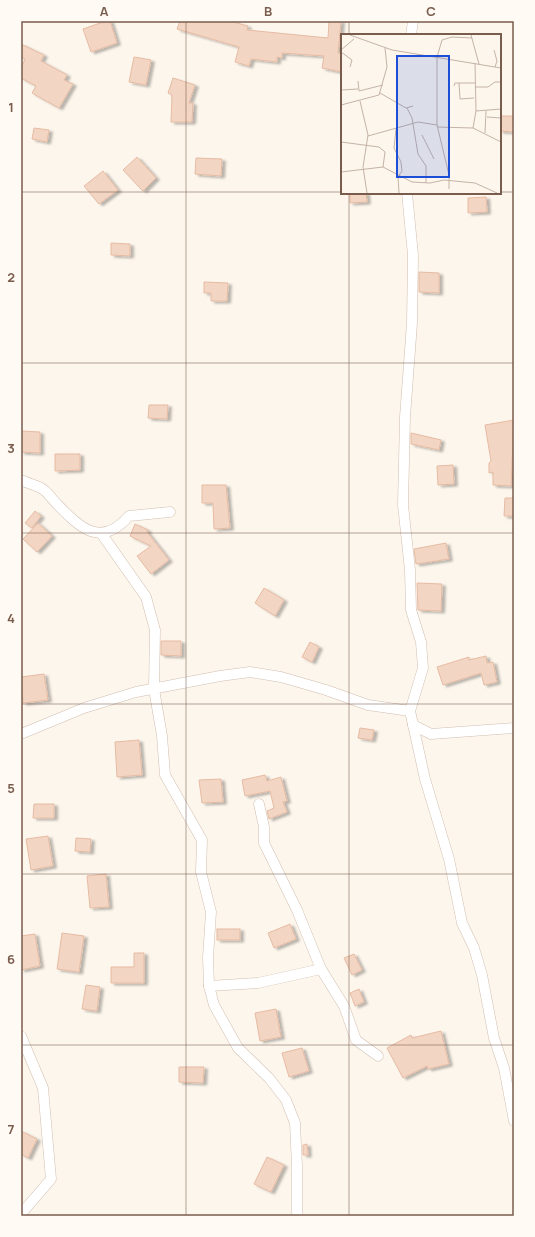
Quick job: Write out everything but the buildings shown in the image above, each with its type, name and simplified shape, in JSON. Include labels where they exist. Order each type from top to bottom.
[{"type":"street","points":[[411,34],[413,21]]},
{"type":"street","points":[[407,194],[412,255],[412,323],[405,417],[403,505],[410,570],[410,610],[421,642],[423,668],[410,711],[418,750],[449,860],[462,923],[474,948],[482,975],[494,1038],[504,1068],[514,1121]]},
{"type":"street","points":[[21,480],[42,488],[69,517],[93,533],[101,533],[119,527],[129,516],[170,512]]},
{"type":"street","points":[[101,533],[146,597],[155,630],[154,688],[162,736],[165,775],[202,840],[201,872],[211,912],[208,957],[209,986],[214,1005],[238,1048],[269,1078],[286,1100],[295,1123],[297,1166],[296,1216]]},
{"type":"street","points":[[21,734],[84,708],[154,688],[250,672],[281,677],[368,705],[410,711]]},
{"type":"street","points":[[413,725],[431,734],[514,728]]},
{"type":"street","points":[[418,750],[431,734]]},
{"type":"street","points":[[259,804],[264,827],[264,842],[297,910],[321,969],[344,1006],[356,1040],[378,1056]]},
{"type":"street","points":[[209,986],[258,983],[321,969]]},
{"type":"street","points":[[21,1036],[43,1088],[51,1179],[21,1214]]}]
